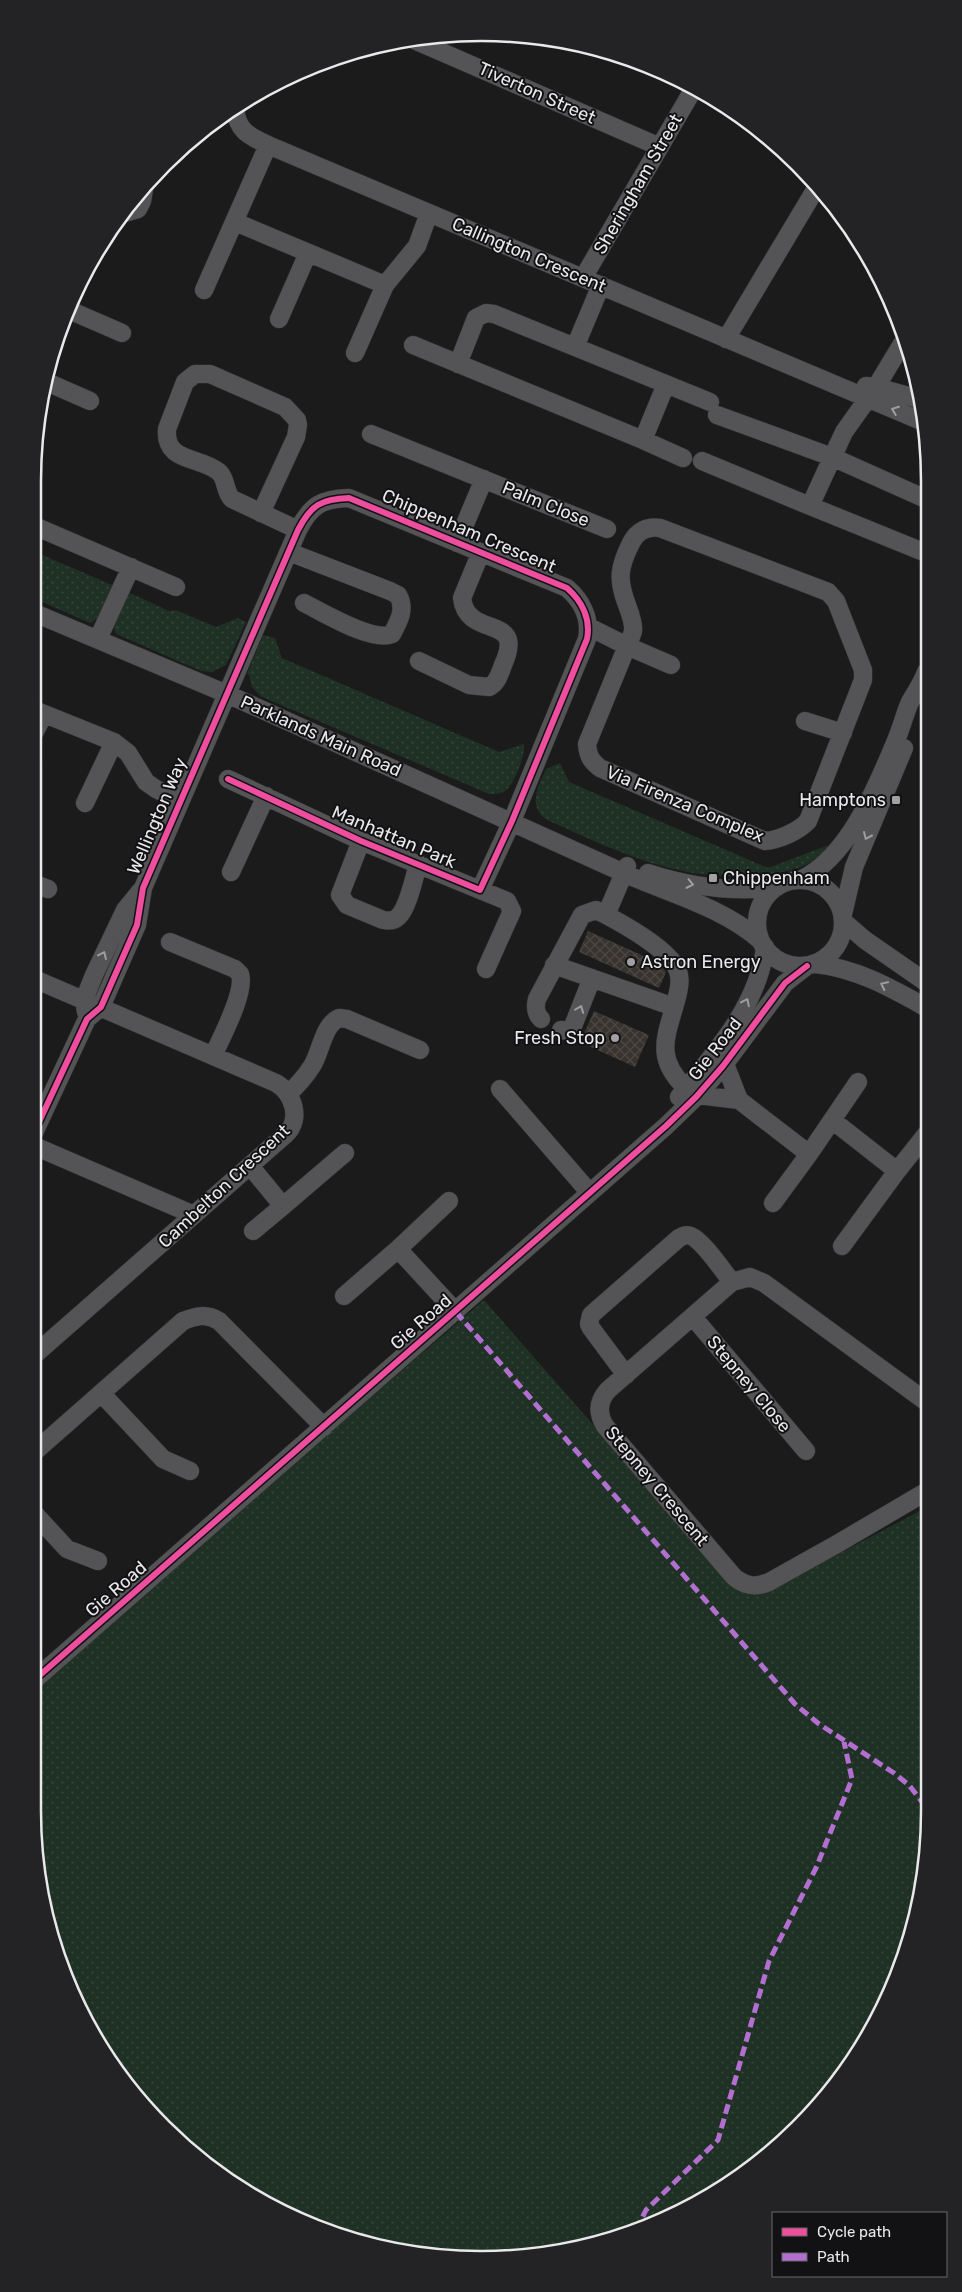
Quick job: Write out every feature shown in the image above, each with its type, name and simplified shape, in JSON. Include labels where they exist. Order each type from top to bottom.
[{"type":"street","name":"Tiverton Street","points":[[425,45],[660,147]]},
{"type":"street","name":"Sheringham Street","points":[[583,278],[690,95]]},
{"type":"street","name":"Callington Crescent","points":[[237,115],[237,122],[242,131],[268,146],[726,339],[841,385],[871,393],[913,398]]},
{"type":"street","points":[[204,290],[268,146]]},
{"type":"street","points":[[726,339],[813,193]]},
{"type":"street","points":[[355,353],[384,285],[416,246],[429,213]]},
{"type":"street","points":[[234,222],[384,285]]},
{"type":"street","points":[[279,319],[308,253]]},
{"type":"street","points":[[575,347],[601,286]]},
{"type":"street","points":[[75,313],[122,333]]},
{"type":"street","points":[[458,364],[476,318],[486,313],[494,314],[666,384],[714,409],[832,457],[921,497]]},
{"type":"street","points":[[413,345],[683,458]]},
{"type":"street","points":[[810,506],[844,432],[900,348]]},
{"type":"street","points":[[261,512],[296,438],[297,420],[285,407],[210,374],[195,374],[185,382],[169,422],[166,436],[168,443],[181,455],[219,472],[225,481],[227,493],[232,499],[298,530]]},
{"type":"street","points":[[52,384],[90,401]]},
{"type":"street","points":[[643,440],[666,384]]},
{"type":"street","name":"Callington Crescent","points":[[871,393],[916,417]]},
{"type":"street","name":"Palm Close","points":[[371,434],[607,530]]},
{"type":"street","points":[[702,461],[921,550]]},
{"type":"street","name":"Palm Close","points":[[457,543],[484,479]]},
{"type":"street","name":"Chippenham Crescent","points":[[227,694],[298,530],[309,512],[325,500],[349,498],[567,588],[574,594],[584,611],[589,627]]},
{"type":"street","name":"Via Firenza Complex","points":[[648,528],[660,528],[828,592],[836,601],[864,680],[804,826],[773,840],[765,840],[600,768],[593,762],[588,754],[587,744],[627,646],[633,632],[631,617],[619,578],[622,563],[633,540],[639,532],[648,528]]},
{"type":"street","points":[[41,529],[176,586]]},
{"type":"street","points":[[289,552],[390,591],[398,596],[402,609],[399,622],[392,634],[382,636],[352,626],[304,602]]},
{"type":"street","points":[[419,661],[469,685],[489,687],[496,682],[508,654],[509,639],[505,633],[474,619],[463,603],[462,598],[481,552]]},
{"type":"street","points":[[98,639],[131,567]]},
{"type":"street","name":"Parklands Main Road","points":[[41,616],[227,694],[620,868],[725,917],[744,928],[763,944]]},
{"type":"street","points":[[480,890],[512,821],[586,639],[589,627],[671,665]]},
{"type":"street","name":"Wellington Way","points":[[101,1007],[137,925],[143,888],[227,694]]},
{"type":"street","points":[[800,880],[823,867],[834,857],[855,825],[897,738],[910,702],[921,695]]},
{"type":"street","points":[[811,965],[825,959],[835,949],[842,935],[843,918],[854,867],[894,772],[921,697]]},
{"type":"street","points":[[41,712],[114,742],[128,753],[146,782],[156,790],[180,801]]},
{"type":"street","points":[[805,721],[843,733]]},
{"type":"street","points":[[85,803],[114,742]]},
{"type":"street","name":"Manhattan Park","points":[[228,779],[361,841],[507,901],[512,911],[486,969]]},
{"type":"street","points":[[231,872],[266,796]]},
{"type":"street","points":[[361,841],[340,895],[347,905],[383,920],[394,920],[403,910],[418,864]]},
{"type":"street","points":[[606,915],[620,868]]},
{"type":"street","name":"Parklands Main Road","points":[[620,868],[699,886],[734,890],[777,887]]},
{"type":"street","points":[[921,979],[865,940],[843,918],[836,899],[816,882],[800,880],[786,882],[770,892],[760,908],[757,926],[763,944],[776,959],[784,963],[836,966],[882,983],[921,1005]]},
{"type":"street","name":"Wellington Way","points":[[84,1000],[124,910],[143,888]]},
{"type":"street","points":[[541,1019],[537,1015],[535,1007],[554,965],[582,915],[588,911],[596,910],[606,915],[671,958],[678,970],[680,984],[664,1050],[667,1064],[673,1074],[692,1091],[739,1100],[809,1154]]},
{"type":"street","points":[[170,942],[235,969],[240,974],[241,983],[233,1009],[213,1056]]},
{"type":"street","name":"Gie Road","points":[[41,1674],[666,1126],[692,1091],[748,1001],[762,963],[763,944]]},
{"type":"street","points":[[554,965],[674,1007]]},
{"type":"street","name":"Gie Road","points":[[692,1091],[725,1064],[785,983],[811,965]]},
{"type":"street","points":[[561,1030],[568,1031],[573,1026],[592,978]]},
{"type":"street","points":[[41,982],[276,1083],[288,1094],[299,1084],[313,1065],[330,1025],[340,1018],[347,1019],[420,1050]]},
{"type":"street","points":[[84,1000],[87,1020]]},
{"type":"street","points":[[41,1118],[87,1020],[101,1007]]},
{"type":"street","points":[[725,1064],[739,1100]]},
{"type":"street","points":[[773,1203],[858,1082]]},
{"type":"street","points":[[500,1089],[567,1169],[590,1193]]},
{"type":"street","name":"Cambelton Crescent","points":[[41,1349],[292,1128],[294,1110],[288,1094]]},
{"type":"street","points":[[832,1120],[897,1171]]},
{"type":"street","points":[[842,1246],[921,1141]]},
{"type":"street","points":[[41,1149],[194,1215]]},
{"type":"street","points":[[253,1231],[345,1153]]},
{"type":"street","points":[[250,1166],[283,1206]]},
{"type":"street","points":[[344,1296],[449,1201]]},
{"type":"street","points":[[626,1376],[591,1328],[589,1319],[591,1315],[679,1238],[686,1235],[693,1237],[732,1282],[743,1277],[760,1280],[921,1398]]},
{"type":"street","points":[[398,1249],[456,1312]]},
{"type":"street","name":"Stepney Crescent","points":[[732,1282],[603,1395],[599,1407],[601,1420],[734,1577],[746,1584],[758,1586],[769,1582],[921,1495]]},
{"type":"street","points":[[41,1446],[183,1321],[194,1316],[205,1315],[219,1321],[288,1392],[320,1431]]},
{"type":"street","name":"Stepney Close","points":[[693,1317],[806,1451]]},
{"type":"street","points":[[101,1393],[163,1459],[190,1471]]},
{"type":"street","points":[[41,1521],[67,1548],[98,1561]]},
{"type":"green space","points":[[41,554],[112,585],[98,618],[90,623],[41,602]]},
{"type":"green space","points":[[128,592],[169,611],[176,610],[216,627],[238,618],[246,622],[226,665],[212,672],[201,671],[116,634],[113,625]]},
{"type":"green space","points":[[263,635],[275,638],[282,658],[499,752],[524,744],[521,762],[512,783],[503,792],[489,794],[260,696],[252,687],[249,675],[247,674]]},
{"type":"green space","points":[[560,763],[569,782],[768,868],[829,845],[817,858],[803,866],[770,874],[710,875],[682,871],[655,864],[601,844],[547,820],[541,815],[537,809],[536,802],[540,783],[546,769]]},
{"type":"green space","points":[[484,1300],[734,1586],[770,1590],[921,1510],[920,1840],[917,1868],[906,1925],[887,1979],[875,2005],[862,2031],[830,2079],[812,2101],[771,2142],[749,2160],[701,2192],[649,2217],[622,2227],[595,2236],[538,2247],[510,2250],[452,2250],[424,2247],[367,2236],[313,2217],[287,2205],[261,2192],[213,2160],[191,2142],[150,2101],[132,2079],[100,2031],[75,1979],[65,1952],[56,1925],[45,1868],[41,1811],[41,1681]]},
{"type":"building","points":[[588,931],[659,963],[666,972],[659,988],[579,952]]},
{"type":"building","name":"Fresh Stop","points":[[594,1011],[649,1035],[635,1067],[580,1042]]},
{"type":"marked path","points":[[456,1312],[795,1704],[819,1724],[894,1773],[909,1785],[921,1801]]},
{"type":"marked path","points":[[641,2220],[646,2210],[718,2140],[769,1961],[816,1868],[852,1779],[844,1742]]},
{"type":"cycle path","points":[[41,1118],[87,1019],[101,1007],[137,925],[143,888],[298,530],[312,509],[324,502],[349,498],[567,588],[577,599],[584,611],[588,624],[587,639],[512,821],[480,890],[361,841],[228,779]]},
{"type":"cycle path","points":[[41,1674],[666,1126],[696,1097],[723,1066],[785,983],[807,966]]},
{"type":"place","name":"Hamptons","points":[[896,800]]},
{"type":"place","name":"Chippenham","points":[[713,878]]},
{"type":"place","name":"Astron Energy","points":[[631,962]]},
{"type":"place","name":"Fresh Stop","points":[[615,1038]]}]
